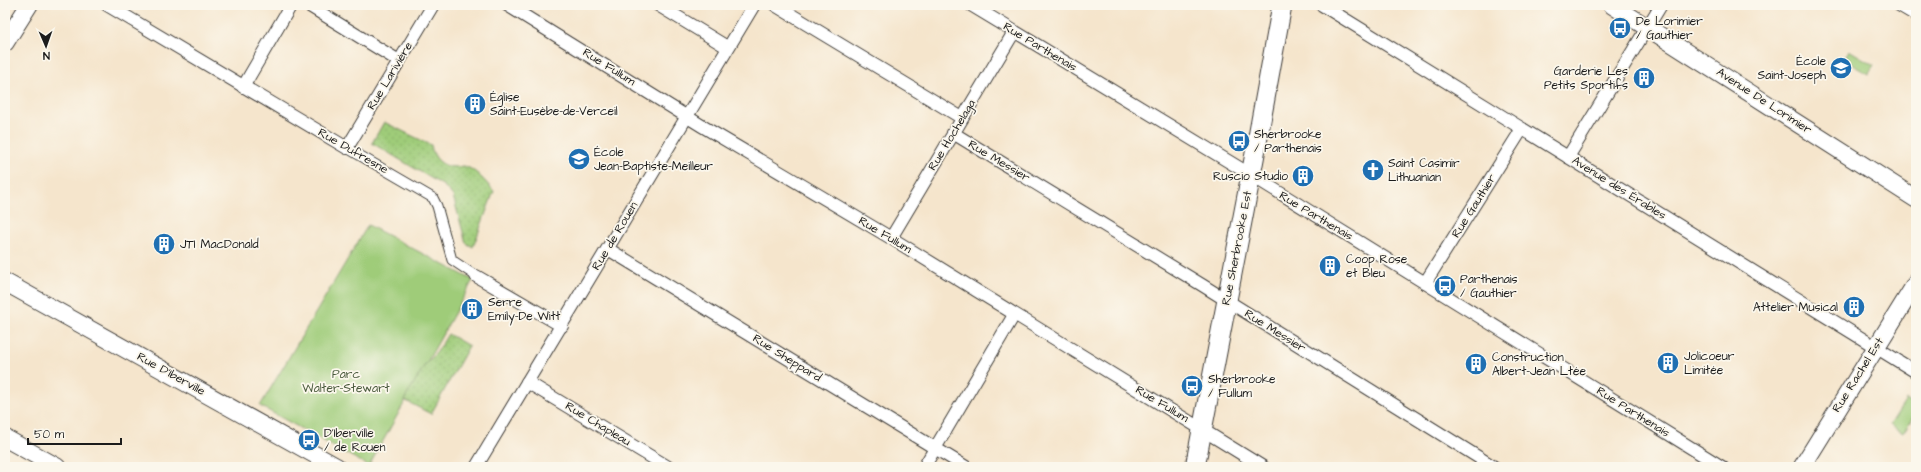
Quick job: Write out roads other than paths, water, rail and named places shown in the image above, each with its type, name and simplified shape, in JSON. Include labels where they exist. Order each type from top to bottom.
[{"type":"main road","name":"Rue Sherbrooke Est","points":[[1195,467],[1282,5]]},
{"type":"main road","name":"Avenue De Lorimier","points":[[1612,5],[1916,199]]},
{"type":"main road","points":[[5,43],[25,7]]},
{"type":"main road","name":"Rue D'Iberville","points":[[5,282],[337,467]]},
{"type":"main road","name":"Rue Rachel Est","points":[[1802,467],[1916,283]]},
{"type":"main road","points":[[5,438],[58,467]]},
{"type":"street","name":"Rue Dufresne","points":[[106,5],[433,198],[437,206],[452,260],[476,276],[562,326]]},
{"type":"street","points":[[243,87],[291,5]]},
{"type":"street","points":[[308,5],[399,61]]},
{"type":"street","name":"Rue Larivière","points":[[347,148],[433,5]]},
{"type":"street","name":"Rue Fullum","points":[[507,5],[687,116],[891,238],[1263,467]]},
{"type":"street","points":[[658,5],[727,47]]},
{"type":"street","name":"Rue de Rouen","points":[[476,467],[562,326],[727,47],[754,5]]},
{"type":"street","points":[[775,5],[962,118]]},
{"type":"street","name":"Rue Parthenais","points":[[971,5],[1251,175],[1274,191],[1722,467]]},
{"type":"street","name":"Avenue des Érables","points":[[1322,5],[1916,372]]},
{"type":"street","points":[[1568,157],[1661,5]]},
{"type":"street","points":[[1899,5],[1916,15]]},
{"type":"street","name":"Rue Hochelaga","points":[[891,238],[1014,32]]},
{"type":"street","name":"Rue Gauthier","points":[[1425,283],[1522,129]]},
{"type":"street","name":"Rue Messier","points":[[953,133],[1226,300],[1494,467]]},
{"type":"street","name":"Rue Sheppard","points":[[608,249],[966,467]]},
{"type":"street","points":[[924,467],[1014,315]]},
{"type":"street","name":"Rue Chapleau","points":[[527,382],[668,467]]},
{"type":"place","name":"De Lorimier / Gauthier","points":[[1620,28]]},
{"type":"place","name":"École Saint-Joseph","points":[[1841,68]]},
{"type":"place","name":"Garderie Les Petits Sportifs","points":[[1644,78]]},
{"type":"place","name":"Église Saint-Eusèbe-de-Verceil","points":[[475,104]]},
{"type":"place","name":"Sherbrooke / Parthenais","points":[[1239,141]]},
{"type":"place","name":"École Jean-Baptiste-Meilleur","points":[[579,159]]},
{"type":"place","name":"Saint Casimir Lithuanian","points":[[1373,170]]},
{"type":"place","name":"Ruscio Studio","points":[[1303,176]]},
{"type":"place","name":"JTI MacDonald","points":[[164,244]]},
{"type":"place","name":"Coop Rose et Bleu","points":[[1330,266]]},
{"type":"place","name":"Parthenais / Gauthier","points":[[1445,286]]},
{"type":"place","name":"Attelier Musical","points":[[1854,307]]},
{"type":"place","name":"Serre Emily-De Witt","points":[[472,309]]},
{"type":"place","name":"Jolicoeur Limitée","points":[[1668,363]]},
{"type":"place","name":"Construction Albert-Jean Ltée","points":[[1476,364]]},
{"type":"place","name":"Sherbrooke / Fullum","points":[[1192,386]]},
{"type":"place","name":"D'Iberville / de Rouen","points":[[309,440]]},
{"type":"park label","name":"Parc Walter-Stewart","points":[[346,381]]}]
